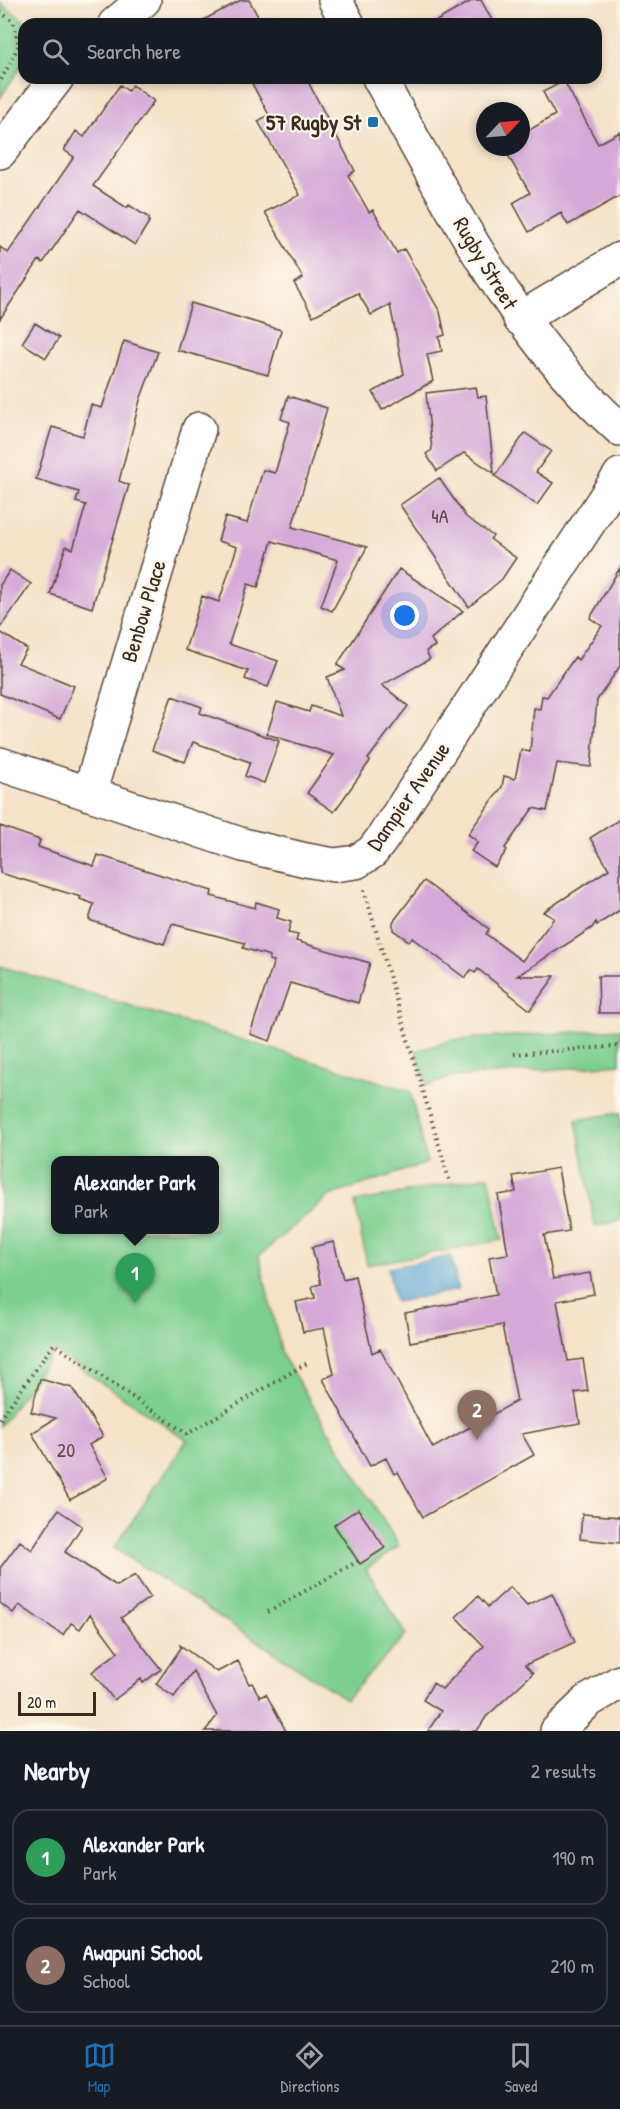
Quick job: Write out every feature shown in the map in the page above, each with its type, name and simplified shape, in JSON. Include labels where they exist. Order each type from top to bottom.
[{"type":"street","points":[[123,18],[144,0]]},
{"type":"street","points":[[334,0],[344,18]]},
{"type":"street","points":[[0,152],[52,84]]},
{"type":"street","name":"Rugby Street","points":[[382,84],[486,267],[520,319],[554,362],[620,429]]},
{"type":"street","points":[[520,319],[620,259]]},
{"type":"street","name":"Benbow Place","points":[[89,794],[199,429]]},
{"type":"street","name":"Dampier Avenue","points":[[0,764],[243,845],[334,866],[356,862],[372,852],[382,839],[620,475]]},
{"type":"street","points":[[557,1731],[588,1701],[620,1682]]},
{"type":"path","points":[[0,12],[13,21],[18,41]]},
{"type":"path","points":[[0,82],[18,47]]},
{"type":"path","points":[[356,862],[450,1183]]},
{"type":"path","points":[[514,1054],[620,1047]]},
{"type":"path","points":[[0,1419],[54,1344],[187,1434],[309,1362]]},
{"type":"path","points":[[268,1612],[358,1561]]},
{"type":"green space","points":[[0,3],[21,18],[18,18],[18,71],[0,98]]},
{"type":"green space","points":[[0,966],[410,1091],[427,1163],[329,1196],[259,1256],[282,1355],[399,1546],[366,1569],[406,1635],[346,1699],[114,1548],[187,1440],[54,1351],[0,1426]]},
{"type":"green space","points":[[620,1029],[620,1064],[451,1077],[427,1086],[416,1051],[452,1040]]},
{"type":"green space","points":[[620,1113],[620,1221],[595,1226],[576,1120]]},
{"type":"green space","points":[[489,1176],[502,1240],[367,1265],[355,1202]]},
{"type":"water","points":[[451,1256],[458,1290],[395,1302],[388,1268]]},
{"type":"building","points":[[241,0],[249,0],[259,18],[207,18]]},
{"type":"building","points":[[473,0],[481,0],[491,18],[442,18]]},
{"type":"building","points":[[252,84],[309,84],[355,171],[348,175],[369,212],[373,210],[397,253],[404,249],[440,312],[445,335],[439,337],[442,351],[427,354],[433,381],[382,410],[373,392],[404,374],[390,305],[371,315],[358,293],[313,316],[294,283],[303,278],[265,212],[300,195],[258,121],[269,115]]},
{"type":"building","points":[[558,84],[566,84],[598,144],[620,132],[620,196],[568,225],[561,213],[529,232],[513,203],[530,193],[508,156],[530,156],[530,130],[555,115],[543,92]]},
{"type":"building","points":[[120,85],[128,91],[132,85],[154,101],[93,186],[127,208],[129,205],[149,218],[149,222],[135,245],[80,209],[43,263],[39,260],[0,319],[0,247],[8,253],[74,157],[64,150],[76,131],[84,137]]},
{"type":"building","points":[[191,303],[281,330],[268,375],[177,350]]},
{"type":"building","points":[[35,323],[59,338],[46,358],[22,343]]},
{"type":"building","points":[[124,341],[158,352],[140,400],[119,481],[129,485],[92,608],[50,594],[66,546],[73,549],[86,505],[76,502],[79,492],[36,479],[52,427],[83,436],[91,405],[102,408]]},
{"type":"building","points":[[476,387],[478,397],[486,396],[494,473],[464,453],[437,471],[426,454],[432,450],[426,393]]},
{"type":"building","points":[[288,396],[327,408],[292,527],[367,547],[332,611],[321,606],[338,560],[272,541],[258,587],[248,584],[229,644],[278,661],[268,687],[245,679],[248,671],[185,650],[202,596],[219,602],[237,547],[218,541],[225,517],[247,523],[263,470],[275,473],[290,422],[281,419]]},
{"type":"building","points":[[525,433],[551,451],[536,472],[553,483],[537,505],[495,476]]},
{"type":"building","points":[[439,478],[466,517],[493,536],[490,539],[516,558],[502,579],[469,607],[400,505]]},
{"type":"building","points":[[620,568],[620,666],[597,700],[591,767],[557,763],[547,811],[533,808],[505,848],[507,850],[495,867],[471,851],[478,842],[468,834],[502,787],[504,776],[515,779],[521,750],[530,752],[534,708],[540,709],[542,696],[547,697],[575,657],[578,660],[602,626],[590,618]]},
{"type":"building","points":[[399,569],[463,611],[431,639],[435,646],[426,651],[430,659],[382,685],[408,706],[368,759],[370,761],[334,812],[307,793],[334,755],[267,734],[277,702],[309,712],[311,706],[341,716],[327,677],[345,670],[337,665]]},
{"type":"building","points":[[10,570],[31,584],[0,628],[0,585]]},
{"type":"building","points":[[0,632],[27,649],[18,663],[74,686],[60,719],[0,694]]},
{"type":"building","points":[[172,696],[202,707],[200,713],[279,741],[264,783],[245,776],[250,762],[193,742],[185,762],[152,750]]},
{"type":"building","points":[[620,819],[620,910],[597,925],[596,922],[592,928],[517,976],[555,976],[530,1010],[478,969],[475,973],[471,970],[465,978],[412,938],[409,941],[393,930],[393,922],[424,881],[489,929],[486,934],[522,961],[554,918],[543,912],[609,869],[590,838]]},
{"type":"building","points":[[0,826],[40,840],[38,847],[94,866],[98,855],[212,891],[211,896],[255,908],[256,902],[279,909],[277,918],[291,922],[288,933],[298,935],[296,941],[370,963],[358,1003],[290,983],[270,1041],[250,1034],[274,961],[269,960],[270,956],[243,948],[245,943],[172,924],[164,944],[89,920],[94,904],[80,899],[81,897],[0,873]]},
{"type":"building","points":[[598,976],[620,976],[620,1013],[599,1013]]},
{"type":"building","points":[[558,1168],[569,1231],[544,1235],[553,1279],[590,1273],[594,1294],[557,1301],[568,1361],[583,1359],[588,1391],[575,1393],[580,1423],[522,1434],[534,1455],[423,1517],[398,1472],[394,1474],[386,1458],[370,1466],[323,1379],[334,1374],[324,1328],[303,1332],[296,1302],[315,1298],[312,1286],[321,1284],[312,1247],[334,1242],[343,1279],[355,1276],[372,1353],[380,1349],[433,1448],[517,1401],[502,1325],[410,1342],[405,1313],[496,1295],[489,1257],[508,1254],[498,1195],[516,1192],[513,1176]]},
{"type":"building","points":[[40,1379],[72,1388],[103,1436],[89,1445],[108,1478],[70,1500],[32,1433],[56,1418],[31,1412]]},
{"type":"building","points":[[358,1509],[385,1548],[360,1564],[334,1525]]},
{"type":"building","points":[[58,1510],[82,1526],[65,1552],[117,1586],[135,1575],[150,1597],[121,1618],[161,1669],[143,1683],[141,1679],[114,1700],[92,1672],[118,1652],[90,1614],[80,1629],[71,1623],[63,1635],[19,1605],[13,1613],[0,1603],[0,1568],[20,1541],[32,1550]]},
{"type":"building","points":[[582,1514],[620,1517],[620,1543],[580,1539]]},
{"type":"building","points":[[510,1587],[527,1605],[552,1593],[575,1642],[525,1665],[533,1673],[486,1717],[477,1731],[428,1731],[441,1711],[423,1700],[433,1683],[442,1689],[484,1646],[456,1617],[478,1596],[488,1607]]},
{"type":"building","points":[[180,1645],[217,1672],[238,1661],[249,1684],[252,1683],[260,1697],[266,1694],[286,1731],[205,1731],[217,1716],[193,1671],[174,1697],[156,1684],[181,1648]]},
{"type":"place","name":"57 Rugby St","points":[[373,122]]},
{"type":"place","name":"Alexander Park","points":[[135,1303]]},
{"type":"place","name":"Awapuni School","points":[[477,1440]]}]
